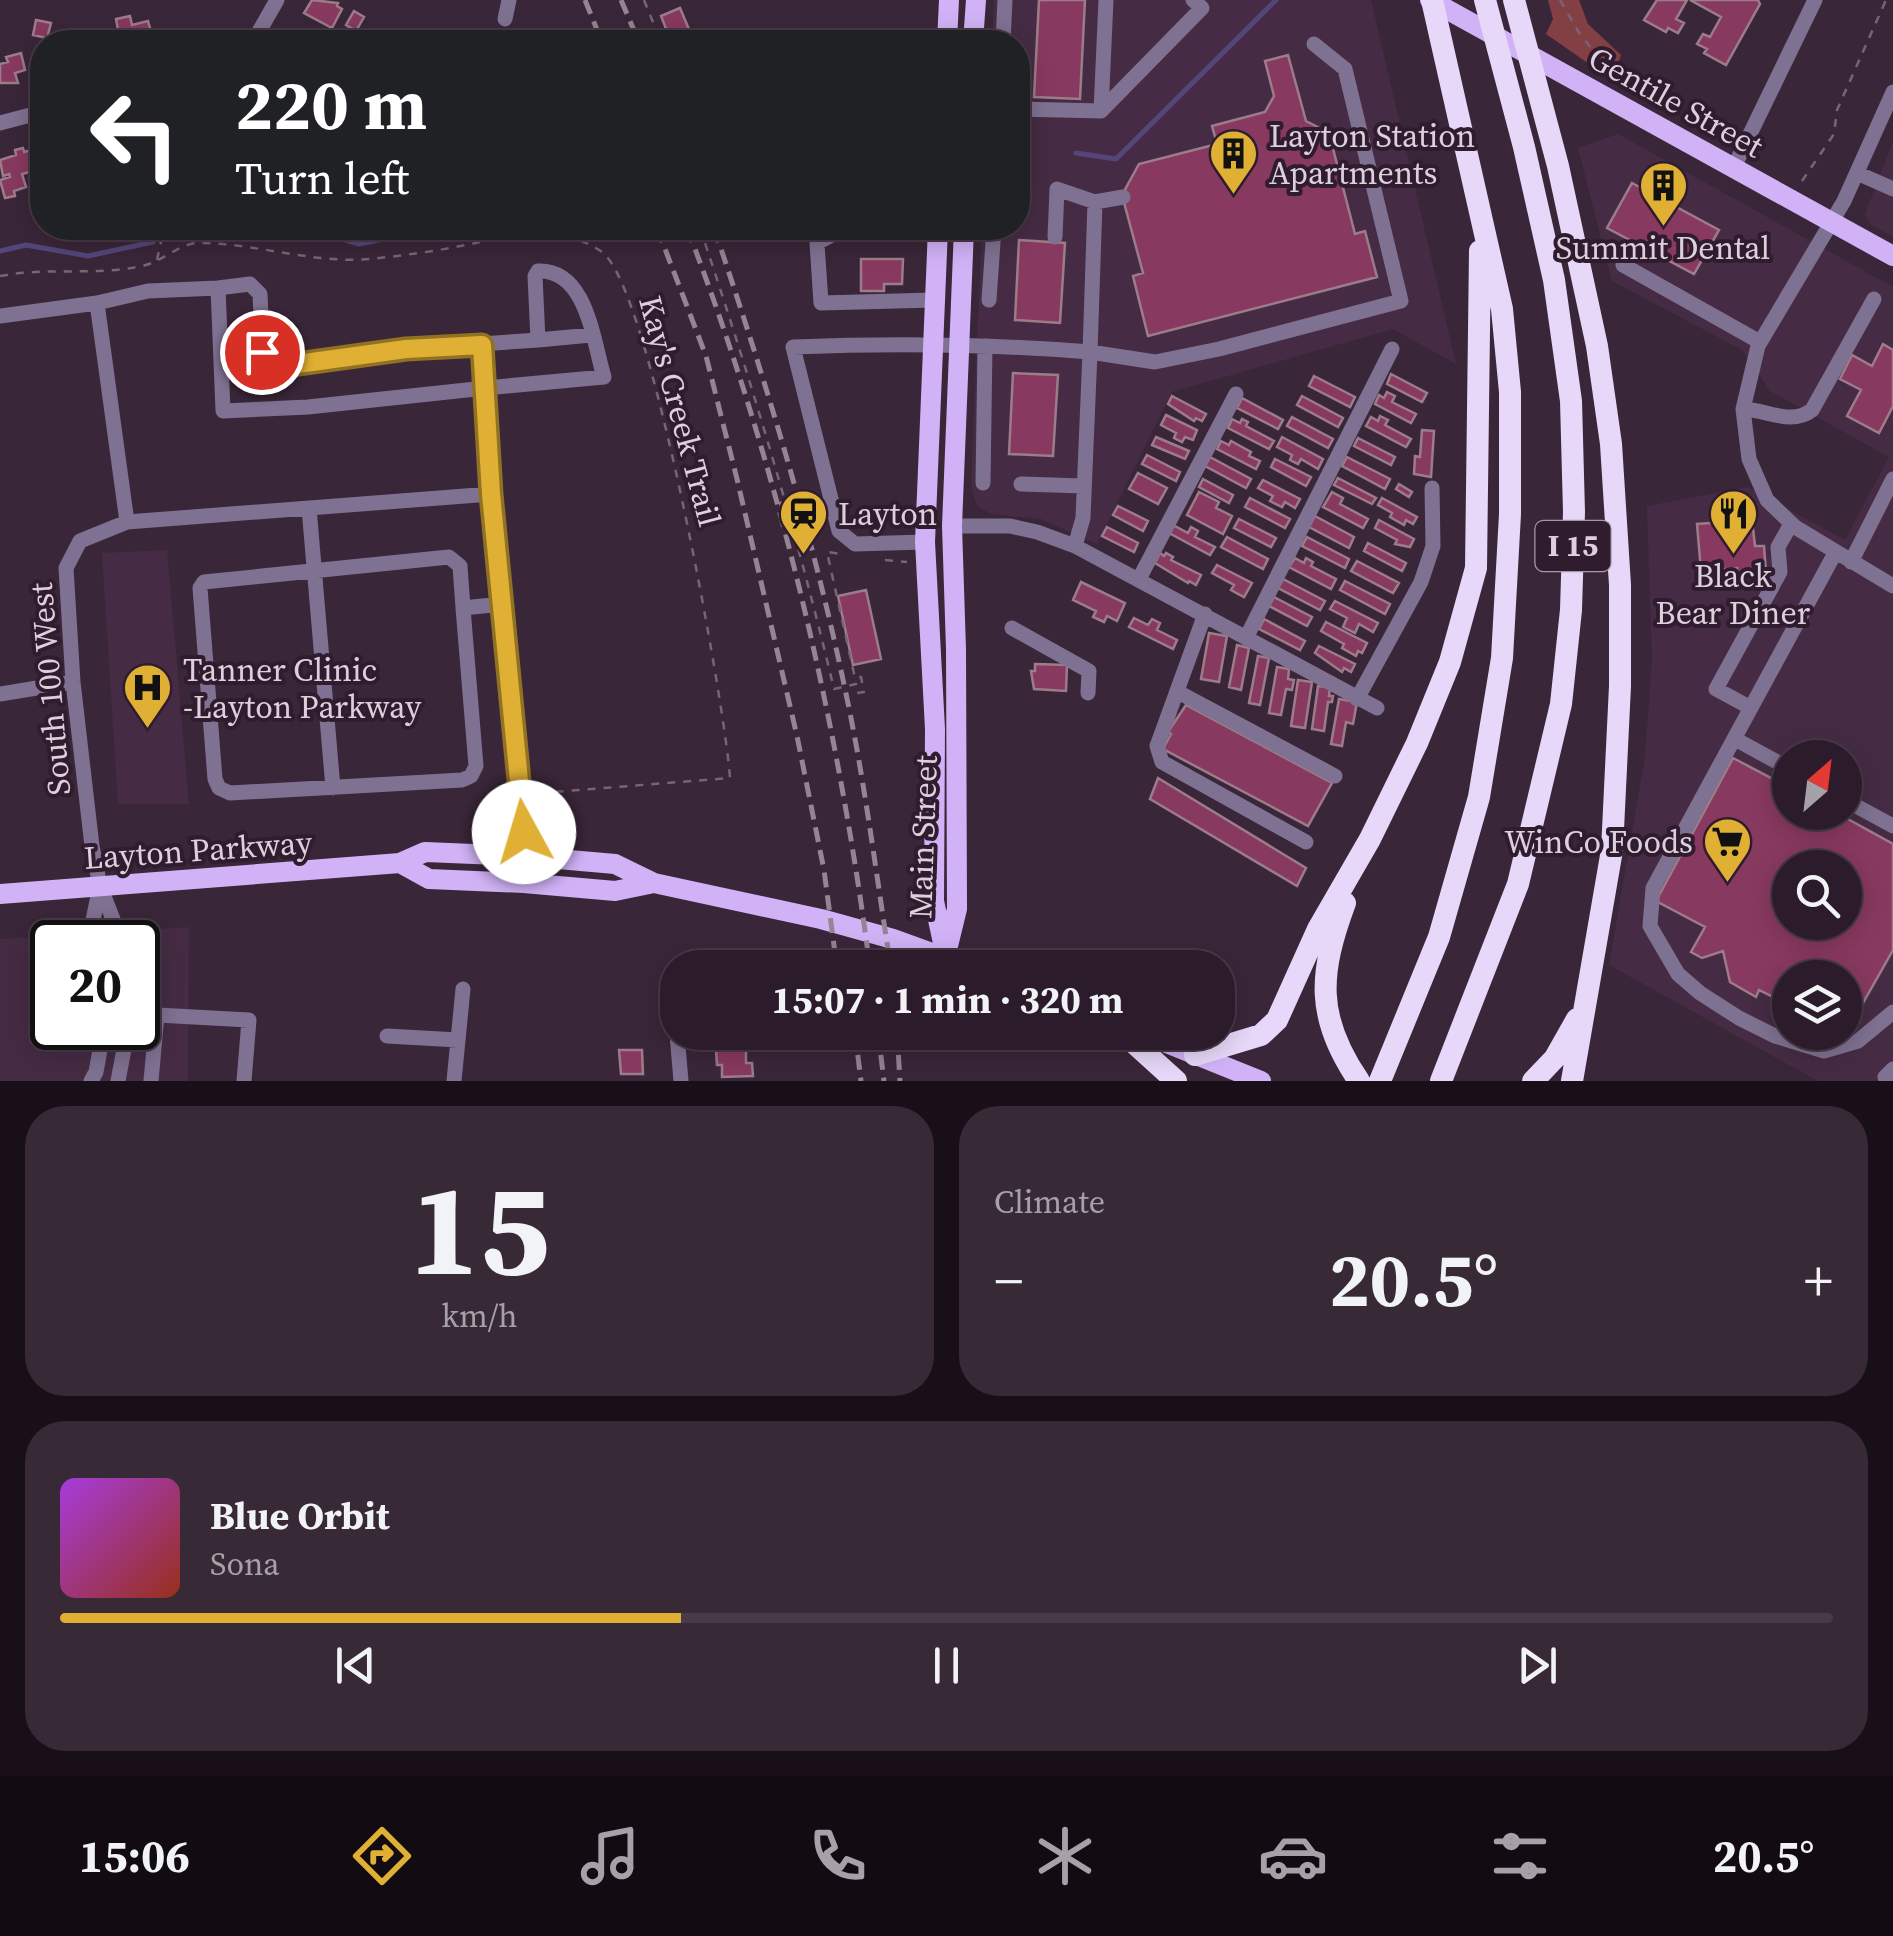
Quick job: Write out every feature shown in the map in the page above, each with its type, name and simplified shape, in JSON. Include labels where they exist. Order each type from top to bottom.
[{"type":"highway","name":"I 15","points":[[1380,1081],[1439,937],[1478,798],[1502,658],[1510,514],[1510,392],[1502,309],[1431,0]]},
{"type":"highway","name":"I 15","points":[[1441,1081],[1518,884],[1561,704],[1571,610],[1571,401],[1554,280],[1485,0]]},
{"type":"highway","points":[[1514,0],[1597,346],[1611,444],[1620,585],[1612,850],[1572,1081]]},
{"type":"highway","points":[[1196,1055],[1261,1035],[1277,1020],[1318,930],[1370,839],[1417,743],[1450,662],[1476,568],[1481,212]]},
{"type":"highway","points":[[1359,1081],[1332,1027],[1325,990],[1327,958],[1370,839]]},
{"type":"highway","points":[[1534,1081],[1561,1049],[1587,998]]},
{"type":"highway","points":[[1142,1050],[1176,1081]]},
{"type":"main road","points":[[948,30],[950,0]]},
{"type":"main road","points":[[974,30],[976,0]]},
{"type":"main road","name":"Gentile Street","points":[[1431,0],[1893,256]]},
{"type":"main road","name":"Main Street","points":[[937,240],[925,542],[936,729],[934,901],[944,950]]},
{"type":"main road","name":"Main Street","points":[[948,950],[957,908],[952,526],[964,240]]},
{"type":"main road","name":"Layton Parkway","points":[[0,894],[400,863],[425,852],[524,856],[614,864],[654,883],[773,908],[927,950]]},
{"type":"main road","name":"Layton Parkway","points":[[400,863],[430,879],[615,892],[654,883]]},
{"type":"main road","points":[[1184,1050],[1261,1081]]},
{"type":"street","points":[[260,30],[276,0]]},
{"type":"street","points":[[504,18],[508,0]]},
{"type":"street","points":[[1004,30],[1005,0]]},
{"type":"street","points":[[1101,111],[1106,0]]},
{"type":"street","points":[[1030,109],[1101,111],[1202,8],[1193,0]]},
{"type":"street","points":[[1733,169],[1815,0]]},
{"type":"street","points":[[925,542],[855,544],[840,531],[793,346],[985,346],[1090,352],[1155,362],[1401,301],[1345,69],[1314,44]]},
{"type":"street","points":[[1893,92],[1890,110],[1760,342],[1743,409],[1749,459],[1767,500],[1791,524],[1893,586]]},
{"type":"street","points":[[0,123],[30,115]]},
{"type":"street","points":[[1856,172],[1893,188]]},
{"type":"street","points":[[1055,237],[1057,189],[1095,202],[1123,197]]},
{"type":"street","points":[[1075,546],[1083,518],[1095,202]]},
{"type":"street","points":[[823,240],[818,243],[822,303],[934,300]]},
{"type":"street","points":[[989,300],[993,240]]},
{"type":"street","points":[[1623,265],[1760,342]]},
{"type":"street","points":[[218,288],[223,410],[308,407],[604,376],[578,289],[549,270],[538,271],[534,276],[538,340]]},
{"type":"street","points":[[0,316],[148,291],[250,284],[260,294],[263,360],[272,366],[406,349],[592,335]]},
{"type":"street","points":[[1743,409],[1765,410],[1786,418],[1806,415],[1874,298]]},
{"type":"street","points":[[97,302],[127,522]]},
{"type":"street","points":[[482,345],[491,494],[524,856]]},
{"type":"street","points":[[983,483],[985,346]]},
{"type":"street","points":[[1246,638],[1392,349]]},
{"type":"street","points":[[1139,579],[1236,394]]},
{"type":"street","points":[[1851,562],[1893,479]]},
{"type":"street","points":[[1021,484],[1084,486]]},
{"type":"street","points":[[1357,699],[1421,582],[1433,546],[1432,488]]},
{"type":"street","name":"South 100 West","points":[[100,886],[73,682],[66,568],[80,540],[127,522],[491,494]]},
{"type":"street","points":[[308,508],[333,788]]},
{"type":"street","points":[[1751,708],[1716,690],[1780,572],[1778,548],[1791,524]]},
{"type":"street","points":[[952,526],[1010,526],[1075,546],[1378,708]]},
{"type":"street","points":[[1835,553],[1653,888],[1650,926],[1678,974],[1726,1010],[1775,1036],[1824,1051],[1858,1041],[1893,1012]]},
{"type":"street","points":[[450,558],[460,566],[463,608],[476,766],[470,776],[462,780],[230,793],[219,788],[215,779],[200,588],[211,580],[450,558]]},
{"type":"street","points":[[463,608],[502,604]]},
{"type":"street","points":[[1205,614],[1157,746],[1162,762],[1306,842]]},
{"type":"street","points":[[1012,628],[1089,670],[1088,693]]},
{"type":"street","points":[[0,694],[73,682]]},
{"type":"street","points":[[1178,692],[1335,776]]},
{"type":"street","points":[[1735,739],[1772,759]]},
{"type":"street","points":[[1862,809],[1893,826]]},
{"type":"street","points":[[92,920],[100,886]]},
{"type":"street","points":[[100,886],[113,920]]},
{"type":"street","points":[[454,1081],[463,988]]},
{"type":"street","points":[[151,1081],[157,1015],[249,1020],[244,1081]]},
{"type":"street","points":[[387,1036],[458,1040]]},
{"type":"street","points":[[91,1081],[100,1050]]},
{"type":"street","points":[[118,1081],[124,1050]]},
{"type":"street","points":[[678,1050],[681,1081]]},
{"type":"street","points":[[1892,1081],[1885,1077],[1893,1069]]},
{"type":"path","points":[[644,0],[656,30]]},
{"type":"path","points":[[1560,0],[1578,32],[1607,69],[1604,75]]},
{"type":"path","points":[[1802,181],[1834,134],[1836,110],[1886,0]]},
{"type":"path","points":[[0,276],[30,270],[100,273],[156,262],[161,240]]},
{"type":"path","name":"Kay's Creek Trail","points":[[156,262],[194,243],[278,249],[325,260],[364,259],[490,240]]},
{"type":"path","name":"Kay's Creek Trail","points":[[531,785],[541,784],[541,793],[730,778],[692,547],[639,330],[613,261],[601,250],[574,240]]},
{"type":"path","points":[[704,240],[749,375],[804,563],[834,689],[856,684],[858,693],[864,692],[861,676],[855,678],[827,552]]},
{"type":"shaded area","points":[[994,0],[1371,0],[1456,364],[1393,329],[1172,392],[1097,544],[1041,519],[991,514],[979,507],[971,484],[981,240],[1030,240],[1030,30],[993,30]]},
{"type":"shaded area","points":[[1548,0],[1579,0],[1588,24],[1621,55],[1612,80],[1546,34],[1553,19]]},
{"type":"shaded area","points":[[1618,134],[1893,287],[1893,1081],[1818,1081],[1609,965],[1645,757],[1652,660],[1647,506],[1748,487],[1845,540],[1889,457],[1770,391],[1742,350],[1612,281],[1578,148]]},
{"type":"shaded area","points":[[1893,142],[1893,237],[1869,223],[1865,214]]},
{"type":"shaded area","name":"Tanner Clinic -Layton Parkway","points":[[167,550],[189,804],[118,804],[102,553]]},
{"type":"shaded area","points":[[189,927],[188,1081],[0,1081],[0,939],[30,937],[30,1050],[160,1050],[160,929]]},
{"type":"building","points":[[312,0],[338,3],[342,9],[332,28],[304,13]]},
{"type":"building","points":[[1039,0],[1085,0],[1080,99],[1034,97]]},
{"type":"building","points":[[1657,0],[1687,0],[1676,19],[1684,23],[1678,33],[1668,28],[1666,32],[1644,20]]},
{"type":"building","points":[[1690,0],[1758,0],[1760,4],[1726,65],[1704,53],[1707,49],[1697,44],[1703,34],[1710,37],[1721,17]]},
{"type":"building","points":[[680,8],[689,30],[666,30],[661,16]]},
{"type":"building","points":[[354,11],[364,17],[357,30],[346,25]]},
{"type":"building","points":[[130,16],[132,25],[148,21],[151,30],[118,30],[116,19]]},
{"type":"building","points":[[36,20],[51,23],[49,30],[34,30]]},
{"type":"building","points":[[21,53],[25,70],[15,73],[18,83],[0,83],[0,64],[8,62],[6,57]]},
{"type":"building","name":"Layton Station Apartments","points":[[1288,55],[1306,121],[1329,133],[1355,234],[1365,231],[1377,277],[1148,336],[1133,276],[1143,273],[1122,195],[1139,164],[1217,144],[1212,126],[1265,112],[1274,96],[1265,61]]},
{"type":"building","points":[[15,150],[30,150],[30,172],[22,174],[26,187],[5,198],[0,180],[10,177],[3,176],[0,160],[16,155]]},
{"type":"building","name":"Summit Dental","points":[[1632,183],[1719,230],[1694,274],[1607,228]]},
{"type":"building","points":[[1019,240],[1065,243],[1060,323],[1015,320]]},
{"type":"building","points":[[861,259],[903,259],[902,284],[884,284],[884,291],[861,291]]},
{"type":"building","points":[[1883,344],[1893,350],[1893,406],[1879,433],[1847,416],[1861,390],[1840,379],[1852,355],[1872,366]]},
{"type":"building","points":[[1013,373],[1058,375],[1053,456],[1009,454]]},
{"type":"building","points":[[1391,374],[1427,393],[1422,402],[1387,384]]},
{"type":"building","points":[[1314,376],[1355,397],[1350,407],[1309,386]]},
{"type":"building","points":[[1387,392],[1395,396],[1392,402],[1416,414],[1411,423],[1375,404],[1379,395],[1384,398]]},
{"type":"building","points":[[1172,396],[1206,414],[1202,421],[1194,421],[1168,404]]},
{"type":"building","points":[[1302,396],[1343,418],[1338,427],[1297,405]]},
{"type":"building","points":[[1242,398],[1283,420],[1278,429],[1237,408]]},
{"type":"building","points":[[1166,415],[1197,430],[1193,440],[1185,437],[1182,442],[1174,438],[1176,433],[1161,425]]},
{"type":"building","points":[[1380,416],[1388,420],[1385,425],[1411,439],[1406,447],[1366,426],[1371,417],[1378,421]]},
{"type":"building","points":[[1292,417],[1333,439],[1328,448],[1287,426]]},
{"type":"building","points":[[1232,419],[1248,422],[1246,426],[1274,441],[1269,449],[1228,428]]},
{"type":"building","points":[[1422,430],[1434,431],[1431,477],[1414,474]]},
{"type":"building","points":[[1156,437],[1189,451],[1185,459],[1152,445]]},
{"type":"building","points":[[1282,437],[1323,459],[1318,469],[1301,459],[1298,464],[1290,460],[1292,455],[1277,447]]},
{"type":"building","points":[[1358,438],[1395,457],[1391,465],[1354,446]]},
{"type":"building","points":[[1221,441],[1229,445],[1231,441],[1251,452],[1249,456],[1260,461],[1256,469],[1217,449]]},
{"type":"building","points":[[1147,455],[1180,472],[1176,481],[1142,464]]},
{"type":"building","points":[[1210,457],[1251,479],[1246,488],[1205,466]]},
{"type":"building","points":[[1347,457],[1390,479],[1385,489],[1342,466]]},
{"type":"building","points":[[1275,459],[1311,477],[1306,486],[1271,467]]},
{"type":"building","points":[[1138,473],[1167,488],[1158,504],[1129,489]]},
{"type":"building","points":[[1338,478],[1376,498],[1372,504],[1334,485]]},
{"type":"building","points":[[1203,479],[1233,495],[1229,503],[1199,487]]},
{"type":"building","points":[[1263,480],[1300,499],[1295,508],[1285,502],[1282,507],[1270,501],[1273,496],[1258,488]]},
{"type":"building","points":[[1399,484],[1412,492],[1409,497],[1396,489]]},
{"type":"building","points":[[1199,492],[1219,502],[1216,508],[1232,516],[1223,534],[1187,515]]},
{"type":"building","points":[[1332,492],[1343,498],[1340,504],[1368,519],[1363,528],[1323,507]]},
{"type":"building","points":[[1250,498],[1290,519],[1285,528],[1245,507]]},
{"type":"building","points":[[1382,498],[1417,517],[1413,524],[1406,520],[1404,525],[1390,517],[1392,513],[1378,505]]},
{"type":"building","points":[[788,501],[796,531],[788,533],[780,503]]},
{"type":"building","points":[[1118,506],[1148,521],[1143,531],[1113,515]]},
{"type":"building","points":[[1315,516],[1354,537],[1349,548],[1309,527]]},
{"type":"building","points":[[1239,519],[1276,538],[1271,547],[1234,528]]},
{"type":"building","points":[[1379,520],[1414,539],[1410,547],[1395,544],[1397,540],[1375,528]]},
{"type":"building","name":"Black Bear Diner","points":[[1752,520],[1755,546],[1764,546],[1766,572],[1737,575],[1737,568],[1701,571],[1697,524]]},
{"type":"building","points":[[1173,525],[1188,533],[1191,527],[1198,531],[1195,537],[1215,547],[1210,555],[1169,533]]},
{"type":"building","points":[[1107,527],[1138,543],[1134,552],[1102,536]]},
{"type":"building","points":[[1227,537],[1268,559],[1263,569],[1221,547]]},
{"type":"building","points":[[1307,537],[1349,559],[1345,568],[1302,546]]},
{"type":"building","points":[[1368,543],[1406,563],[1402,571],[1364,551]]},
{"type":"building","points":[[1160,553],[1201,575],[1196,585],[1155,563]]},
{"type":"building","points":[[1295,558],[1304,563],[1306,558],[1313,562],[1311,566],[1336,579],[1331,589],[1289,567]]},
{"type":"building","points":[[1357,561],[1399,583],[1393,593],[1351,571]]},
{"type":"building","points":[[1217,565],[1252,583],[1244,597],[1231,590],[1234,585],[1212,573]]},
{"type":"building","points":[[1283,579],[1325,601],[1320,610],[1278,588]]},
{"type":"building","points":[[1345,581],[1390,604],[1385,614],[1340,590]]},
{"type":"building","points":[[1081,582],[1125,603],[1117,621],[1107,616],[1104,622],[1093,617],[1096,611],[1073,600]]},
{"type":"building","points":[[866,590],[881,659],[853,665],[838,596]]},
{"type":"building","points":[[1274,597],[1312,617],[1307,626],[1269,606]]},
{"type":"building","points":[[1335,601],[1378,623],[1373,632],[1359,624],[1355,633],[1343,627],[1347,618],[1330,609]]},
{"type":"building","points":[[1134,618],[1148,625],[1152,619],[1160,623],[1157,630],[1177,640],[1173,649],[1129,627]]},
{"type":"building","points":[[1264,619],[1305,641],[1300,650],[1259,629]]},
{"type":"building","points":[[1326,622],[1367,643],[1362,653],[1358,651],[1356,656],[1321,631]]},
{"type":"building","points":[[1209,633],[1227,636],[1219,682],[1201,679]]},
{"type":"building","points":[[1237,645],[1249,648],[1241,690],[1229,687]]},
{"type":"building","points":[[1319,646],[1355,664],[1351,672],[1344,668],[1342,672],[1315,653]]},
{"type":"building","points":[[1258,656],[1269,658],[1260,705],[1249,703]]},
{"type":"building","points":[[1035,664],[1067,665],[1066,691],[1034,689],[1031,671],[1035,671]]},
{"type":"building","points":[[1277,667],[1289,669],[1288,679],[1294,680],[1292,690],[1286,689],[1281,715],[1269,713]]},
{"type":"building","points":[[1298,680],[1312,682],[1305,728],[1291,726]]},
{"type":"building","points":[[1318,686],[1330,687],[1329,696],[1333,696],[1332,702],[1328,702],[1324,731],[1312,729]]},
{"type":"building","points":[[1339,699],[1357,702],[1353,724],[1346,722],[1342,746],[1331,744]]},
{"type":"building","points":[[1186,705],[1332,783],[1308,826],[1163,749],[1171,734],[1168,732]]},
{"type":"building","name":"WinCo Foods","points":[[1733,758],[1772,779],[1772,830],[1862,830],[1862,827],[1893,844],[1893,950],[1862,1005],[1862,960],[1772,960],[1772,996],[1759,990],[1756,997],[1730,982],[1723,951],[1702,958],[1691,952],[1705,927],[1656,901]]},
{"type":"building","points":[[1158,778],[1306,868],[1297,886],[1150,799]]},
{"type":"building","points":[[619,1050],[642,1050],[643,1074],[621,1074]]},
{"type":"building","points":[[716,1050],[746,1050],[746,1063],[752,1063],[753,1076],[722,1077],[722,1065],[717,1065]]},
{"type":"waterway","points":[[1076,153],[1116,159],[1276,0]]},
{"type":"waterway","points":[[346,240],[359,244],[379,240]]},
{"type":"waterway","points":[[0,251],[26,245],[88,256],[153,242]]},
{"type":"railway","points":[[585,0],[597,30]]},
{"type":"railway","points":[[621,0],[634,30]]},
{"type":"railway","points":[[662,240],[706,356],[737,479],[797,736],[824,870],[835,950]]},
{"type":"railway","points":[[691,240],[749,407],[800,592],[841,780],[868,950]]},
{"type":"railway","points":[[718,240],[786,456],[832,630],[859,758],[888,950]]},
{"type":"railway","points":[[857,1050],[861,1081]]},
{"type":"railway","points":[[880,1050],[884,1081]]},
{"type":"railway","points":[[898,1050],[900,1081]]},
{"type":"place","name":"Layton Station Apartments","points":[[1234,196]]},
{"type":"place","name":"Summit Dental","points":[[1663,228]]},
{"type":"place","name":"Layton","points":[[803,556]]},
{"type":"place","name":"Black Bear Diner","points":[[1733,556]]},
{"type":"place","name":"Tanner Clinic -Layton Parkway","points":[[148,730]]},
{"type":"place","name":"WinCo Foods","points":[[1728,884]]},
{"type":"route","points":[[262,352],[263,360],[272,366],[283,366],[406,349],[482,345],[491,494],[524,832]]}]
